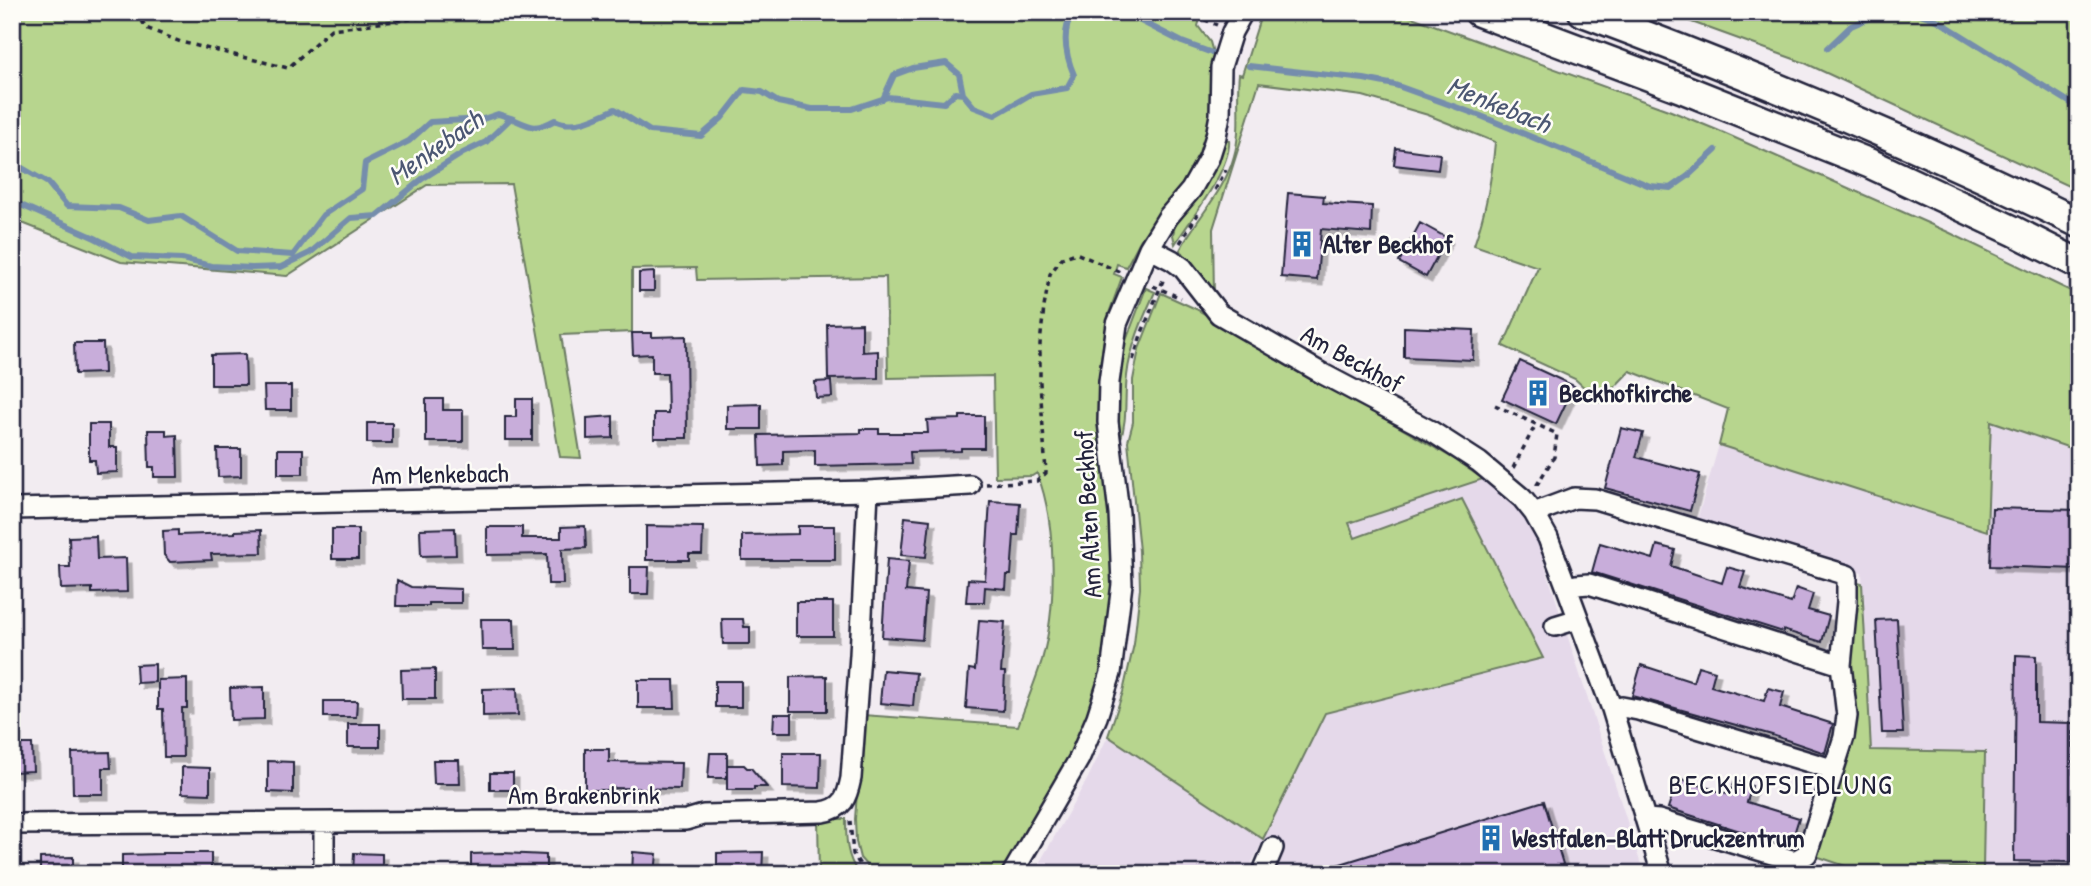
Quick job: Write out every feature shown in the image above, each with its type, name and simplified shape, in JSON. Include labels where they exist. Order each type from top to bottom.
[{"type":"highway","points":[[1479,12],[1681,88],[1871,164],[2079,264]]},
{"type":"highway","points":[[1584,12],[1863,122],[2079,223]]},
{"type":"street","name":"Am Alten Beckhof","points":[[1012,874],[1079,759],[1097,717],[1111,673],[1122,584],[1119,513],[1108,422],[1109,382],[1117,324],[1149,248],[1168,217],[1201,175],[1216,136],[1220,115],[1221,67],[1232,32],[1243,12]]},
{"type":"street","name":"Am Beckhof","points":[[1149,248],[1183,268],[1219,314],[1323,374],[1431,431],[1505,482],[1528,505],[1548,538],[1612,709],[1662,874]]},
{"type":"street","name":"Am Menkebach","points":[[12,509],[868,491],[970,485]]},
{"type":"street","points":[[842,804],[848,793],[850,778],[860,655],[868,491]]},
{"type":"street","points":[[1528,505],[1574,498],[1595,499],[1847,575],[1841,665],[1847,716],[1844,737],[1807,854],[1795,861],[1646,818]]},
{"type":"street","points":[[1567,587],[1589,584],[1841,665]]},
{"type":"street","points":[[1555,626],[1578,619]]},
{"type":"street","points":[[1612,709],[1638,709],[1832,769]]},
{"type":"street","name":"Am Brakenbrink","points":[[12,824],[686,820],[703,815],[822,812],[834,810],[842,804]]},
{"type":"street","points":[[324,823],[324,874]]},
{"type":"street","points":[[1262,874],[1273,848]]},
{"type":"path","points":[[137,12],[146,28],[181,42],[288,68],[331,29],[468,12]]},
{"type":"path","points":[[1186,12],[1232,32]]},
{"type":"path","points":[[970,485],[1037,481],[1046,473],[1040,344],[1050,274],[1062,258],[1076,253],[1160,289],[1141,335],[1131,372]]},
{"type":"path","points":[[1495,405],[1557,434],[1553,457],[1528,505]]},
{"type":"path","points":[[1505,482],[1536,424]]},
{"type":"path","points":[[842,804],[850,816],[853,854],[866,874]]},
{"type":"shaded area","points":[[1990,420],[2079,451],[2079,874],[1984,874],[1984,752],[1871,750],[1862,572],[1697,520],[1719,445],[1987,531]]},
{"type":"shaded area","points":[[1483,479],[1509,500],[1537,541],[1644,874],[1273,874],[1284,850],[1264,839],[1246,874],[1033,874],[1088,778],[1108,736],[1264,838],[1325,713],[1417,685],[1349,523]]},
{"type":"green space","points":[[12,12],[1202,12],[1198,26],[1210,42],[1216,63],[1208,135],[1184,184],[1142,237],[1126,267],[1117,264],[1114,274],[1122,277],[1108,316],[1101,358],[1098,402],[1111,521],[1113,580],[1102,670],[1071,755],[1002,874],[874,874],[860,858],[856,842],[855,819],[863,715],[1018,726],[1042,660],[1052,591],[1053,566],[1048,516],[1037,473],[1032,476],[995,477],[993,376],[888,378],[886,277],[697,280],[696,268],[632,269],[632,332],[561,335],[581,458],[560,457],[511,184],[427,185],[287,276],[121,262],[12,219]]},
{"type":"green space","points":[[1262,12],[1398,12],[1717,130],[1948,232],[2079,295],[2079,451],[1991,421],[1987,531],[1719,445],[1728,409],[1630,371],[1600,402],[1575,379],[1503,346],[1538,267],[1474,245],[1488,194],[1495,142],[1428,115],[1363,96],[1259,83],[1213,229],[1214,297],[1194,265],[1180,250],[1230,169],[1238,136],[1239,74],[1242,75]]},
{"type":"green space","points":[[1664,12],[2079,12],[2079,191],[1805,63]]},
{"type":"green space","points":[[1223,139],[1229,140],[1224,164],[1209,193],[1175,244],[1175,225],[1208,179]]},
{"type":"green space","points":[[1146,288],[1155,292],[1131,354],[1120,442],[1116,395],[1124,346]]},
{"type":"green space","points":[[1161,293],[1196,309],[1454,459],[1483,479],[1349,523],[1355,538],[1462,499],[1543,658],[1325,713],[1263,839],[1108,736],[1123,692],[1134,644],[1140,588],[1128,441],[1133,422],[1133,380],[1139,349]]},
{"type":"green space","points":[[1854,581],[1862,583],[1871,750],[1985,752],[1983,869],[1927,866],[1927,874],[1869,874],[1813,855],[1847,682]]},
{"type":"green space","points":[[818,819],[846,819],[849,854],[859,874],[819,874]]},
{"type":"building","points":[[1396,148],[1440,154],[1438,170],[1394,165]]},
{"type":"building","name":"Alter Beckhof","points":[[1288,193],[1324,196],[1323,203],[1372,206],[1371,233],[1321,229],[1317,280],[1281,277]]},
{"type":"building","points":[[1420,223],[1447,238],[1426,277],[1399,262]]},
{"type":"building","points":[[654,272],[654,291],[639,291],[639,273]]},
{"type":"building","points":[[862,323],[862,352],[878,351],[878,378],[828,379],[827,324]]},
{"type":"building","points":[[1404,327],[1474,330],[1473,360],[1404,357]]},
{"type":"building","points":[[632,333],[652,333],[652,337],[686,336],[687,438],[654,438],[654,413],[668,413],[667,373],[652,373],[652,354],[633,355]]},
{"type":"building","points":[[74,343],[103,343],[104,373],[75,374]]},
{"type":"building","points":[[245,354],[246,385],[211,385],[211,355]]},
{"type":"building","name":"Beckhofkirche","points":[[1520,361],[1574,386],[1556,424],[1502,399]]},
{"type":"building","points":[[831,381],[832,397],[816,398],[815,382]]},
{"type":"building","points":[[264,386],[291,386],[291,410],[265,410]]},
{"type":"building","points":[[426,399],[443,399],[443,410],[463,410],[463,442],[426,442]]},
{"type":"building","points":[[516,399],[532,399],[532,440],[505,440],[505,417],[516,417]]},
{"type":"building","points":[[761,404],[761,429],[727,429],[727,405]]},
{"type":"building","points":[[613,416],[613,438],[587,439],[587,418]]},
{"type":"building","points":[[960,416],[984,416],[984,448],[910,452],[911,464],[815,466],[815,450],[783,451],[783,465],[760,466],[759,435],[861,433],[861,429],[879,429],[879,433],[928,433],[927,420],[960,419]]},
{"type":"building","points":[[367,423],[392,423],[392,443],[367,443]]},
{"type":"building","points":[[89,424],[109,424],[109,447],[117,447],[117,472],[96,473],[95,460],[89,460]]},
{"type":"building","points":[[1621,428],[1643,433],[1636,457],[1700,474],[1690,511],[1605,488]]},
{"type":"building","points":[[148,430],[166,430],[166,436],[177,435],[178,477],[154,477],[154,467],[149,467]]},
{"type":"building","points":[[217,449],[241,449],[241,476],[218,477]]},
{"type":"building","points":[[278,449],[303,449],[303,474],[278,474]]},
{"type":"building","points":[[990,501],[1020,503],[1011,575],[1007,575],[1006,589],[985,587],[984,602],[966,602],[968,579],[985,580]]},
{"type":"building","points":[[1992,508],[2079,510],[2079,569],[1990,566]]},
{"type":"building","points":[[905,517],[930,520],[926,557],[901,555]]},
{"type":"building","points":[[585,526],[586,548],[562,549],[563,584],[548,584],[547,554],[487,555],[487,527],[522,527],[522,538],[561,538],[561,527]]},
{"type":"building","points":[[646,526],[703,527],[702,554],[689,554],[689,560],[646,560]]},
{"type":"building","points":[[798,526],[835,526],[835,560],[742,560],[742,535],[798,534]]},
{"type":"building","points":[[455,528],[456,555],[421,556],[420,529]]},
{"type":"building","points":[[332,529],[358,529],[358,559],[332,559]]},
{"type":"building","points":[[178,530],[178,535],[261,530],[262,553],[211,554],[212,560],[170,562],[164,555],[163,531]]},
{"type":"building","points":[[96,536],[97,559],[126,558],[127,592],[92,593],[92,588],[61,589],[60,567],[70,567],[69,537]]},
{"type":"building","points":[[1600,543],[1653,559],[1657,545],[1675,550],[1671,566],[1722,583],[1727,567],[1745,572],[1740,587],[1791,603],[1796,588],[1813,594],[1808,610],[1829,616],[1822,642],[1592,572]]},
{"type":"building","points":[[887,559],[909,561],[906,591],[926,593],[922,640],[882,637]]},
{"type":"building","points":[[630,567],[649,567],[648,594],[630,594]]},
{"type":"building","points":[[397,580],[411,587],[461,589],[461,603],[396,606]]},
{"type":"building","points":[[796,602],[833,602],[833,636],[796,636]]},
{"type":"building","points":[[481,619],[514,619],[515,650],[482,650]]},
{"type":"building","points":[[722,619],[743,619],[744,627],[750,627],[750,644],[723,644]]},
{"type":"building","points":[[1897,619],[1903,733],[1882,733],[1876,620]]},
{"type":"building","points":[[979,620],[1005,622],[1001,672],[1005,672],[1003,711],[966,708],[969,669],[975,670]]},
{"type":"building","points":[[2016,655],[2036,656],[2036,722],[2073,723],[2073,774],[2079,774],[2079,834],[2072,834],[2072,862],[2014,861]]},
{"type":"building","points":[[155,664],[155,682],[137,683],[136,665]]},
{"type":"building","points":[[1641,665],[1693,682],[1698,666],[1715,671],[1711,686],[1764,701],[1768,688],[1784,692],[1780,707],[1833,724],[1825,753],[1772,735],[1632,696]]},
{"type":"building","points":[[435,669],[435,699],[402,699],[401,670]]},
{"type":"building","points":[[883,670],[916,673],[913,706],[880,703]]},
{"type":"building","points":[[827,676],[827,711],[790,711],[790,677]]},
{"type":"building","points":[[187,679],[187,708],[182,708],[183,757],[164,757],[163,709],[158,709],[158,680]]},
{"type":"building","points":[[638,680],[674,680],[675,708],[638,708]]},
{"type":"building","points":[[715,681],[741,681],[741,707],[715,707]]},
{"type":"building","points":[[264,687],[264,719],[231,720],[230,688]]},
{"type":"building","points":[[517,688],[518,715],[483,716],[483,689]]},
{"type":"building","points":[[324,701],[357,701],[356,717],[324,717]]},
{"type":"building","points":[[774,714],[792,714],[792,732],[773,732]]},
{"type":"building","points":[[348,724],[380,724],[380,747],[348,747]]},
{"type":"building","points":[[12,744],[32,744],[33,771],[12,772]]},
{"type":"building","points":[[585,749],[609,749],[609,762],[681,763],[680,789],[585,790]]},
{"type":"building","points":[[110,752],[111,768],[103,768],[103,794],[73,794],[72,753]]},
{"type":"building","points":[[710,753],[727,753],[727,765],[744,765],[751,768],[767,787],[727,790],[727,778],[708,778]]},
{"type":"building","points":[[783,753],[821,753],[820,788],[783,787]]},
{"type":"building","points":[[433,760],[459,760],[460,784],[434,784]]},
{"type":"building","points":[[268,761],[293,762],[293,793],[268,792]]},
{"type":"building","points":[[182,767],[210,768],[210,794],[182,793]]},
{"type":"building","points":[[490,773],[513,773],[513,790],[490,790]]},
{"type":"building","points":[[1678,778],[1730,795],[1735,781],[1752,786],[1747,802],[1799,818],[1790,847],[1668,808]]},
{"type":"building","name":"Westfalen-Blatt Druckzentrum","points":[[1544,801],[1566,874],[1322,874],[1321,870]]},
{"type":"building","points":[[633,852],[657,854],[655,874],[632,874]]},
{"type":"building","points":[[763,852],[762,874],[717,872],[717,853]]},
{"type":"building","points":[[211,853],[211,871],[195,870],[195,874],[122,874],[122,855]]},
{"type":"building","points":[[354,853],[382,854],[382,874],[353,874]]},
{"type":"building","points":[[471,854],[546,855],[546,874],[471,874]]},
{"type":"building","points":[[73,857],[73,874],[40,874],[40,858]]},
{"type":"waterway","name":"Menkebach","points":[[12,201],[132,257],[182,259],[211,266],[281,267],[310,253],[351,218],[377,216],[422,179],[486,142],[511,118],[538,127],[555,120],[578,123],[615,109],[650,131],[701,136],[722,118],[744,90],[762,92],[778,102],[812,109],[852,109],[888,97],[944,103],[955,93],[963,94],[974,107],[995,115],[1031,94],[1067,88],[1074,75],[1066,43],[1067,27],[1073,12]]},
{"type":"waterway","name":"Menkebach","points":[[1123,12],[1182,42],[1215,54]]},
{"type":"waterway","name":"Menkebach","points":[[1828,48],[1851,26],[1884,12]]},
{"type":"waterway","name":"Menkebach","points":[[1914,12],[1937,20],[2079,108]]},
{"type":"waterway","points":[[883,99],[894,75],[913,68],[946,63],[959,74],[963,94]]},
{"type":"waterway","name":"Menkebach","points":[[1249,66],[1395,85],[1481,116],[1650,186],[1671,188],[1716,150]]},
{"type":"waterway","points":[[12,162],[48,183],[67,206],[119,208],[149,220],[181,216],[237,251],[293,255],[323,215],[362,189],[365,163],[409,141],[430,122],[483,119],[498,114],[511,118]]},
{"type":"place","name":"Alter Beckhof","points":[[1302,244]]},
{"type":"place","name":"Beckhofkirche","points":[[1538,393]]},
{"type":"place","name":"Westfalen-Blatt Druckzentrum","points":[[1491,838]]},
{"type":"district","name":"BECKHOFSIEDLUNG","points":[[1781,784]]}]
